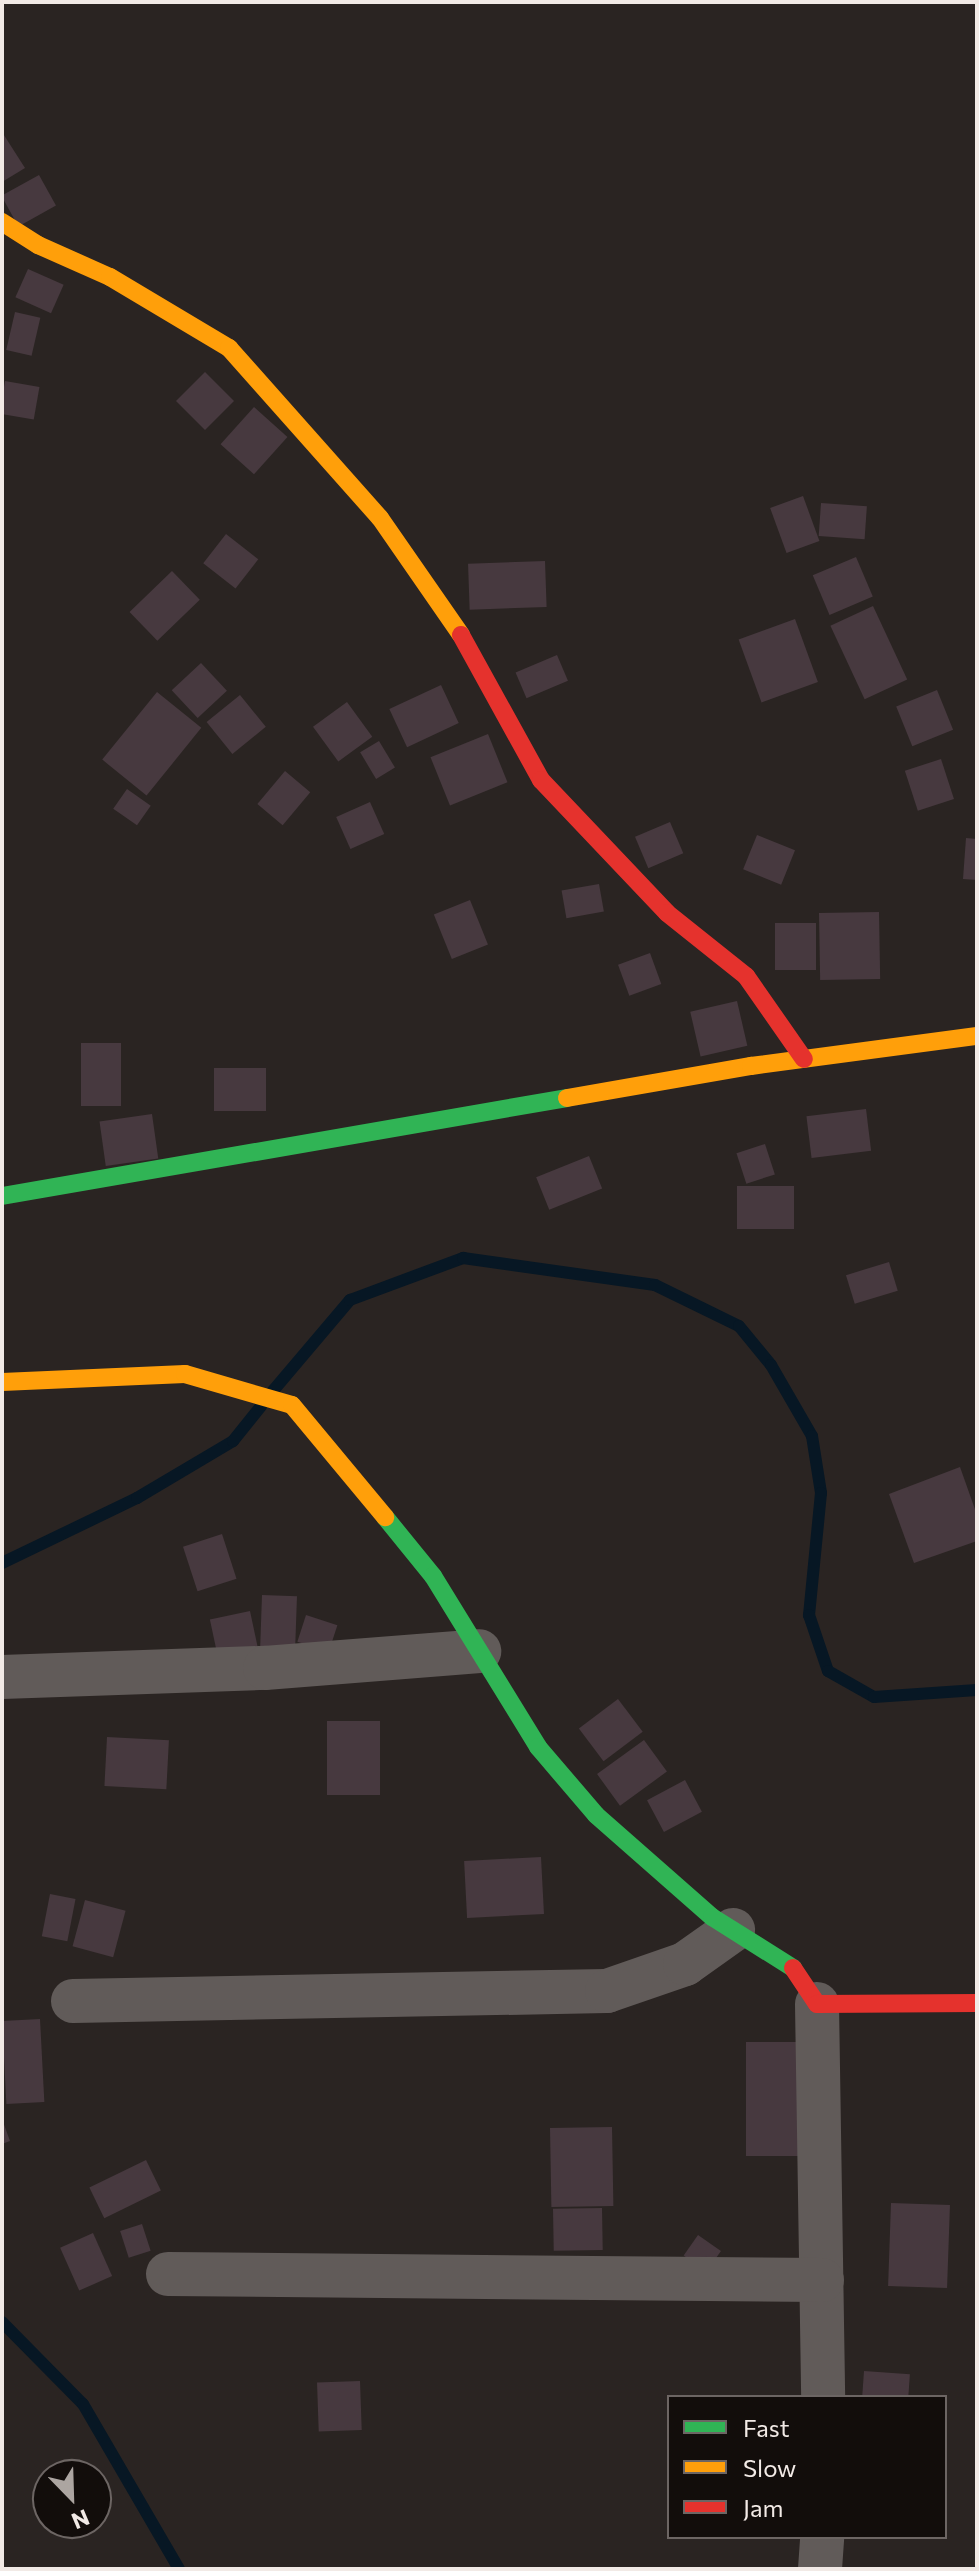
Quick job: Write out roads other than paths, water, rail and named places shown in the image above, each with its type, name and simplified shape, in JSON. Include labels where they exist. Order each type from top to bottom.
[{"type":"street","points":[[2,222],[38,245],[110,277],[229,348],[380,518],[455,625],[541,780],[667,913],[746,976],[804,1059]]},
{"type":"street","points":[[2,1196],[804,1059],[977,1036]]},
{"type":"street","points":[[2,1382],[185,1374],[206,1377],[292,1405],[433,1576],[538,1747],[596,1815],[733,1930],[792,1967],[817,2004],[823,2395]]},
{"type":"street","points":[[2,1677],[265,1668],[479,1651]]},
{"type":"street","points":[[73,2001],[607,1991],[685,1964],[733,1930]]},
{"type":"street","points":[[817,2004],[977,2003]]},
{"type":"street","points":[[168,2274],[822,2280]]},
{"type":"street","points":[[820,2569],[822,2539]]},
{"type":"waterway","points":[[272,1392],[350,1300],[463,1258],[655,1285],[739,1326],[771,1365],[812,1436],[821,1493],[809,1615],[828,1671],[874,1697],[977,1690]]},
{"type":"waterway","points":[[2,1563],[137,1498],[233,1441],[261,1406]]},
{"type":"waterway","points":[[2,2322],[83,2404],[179,2569]]}]
